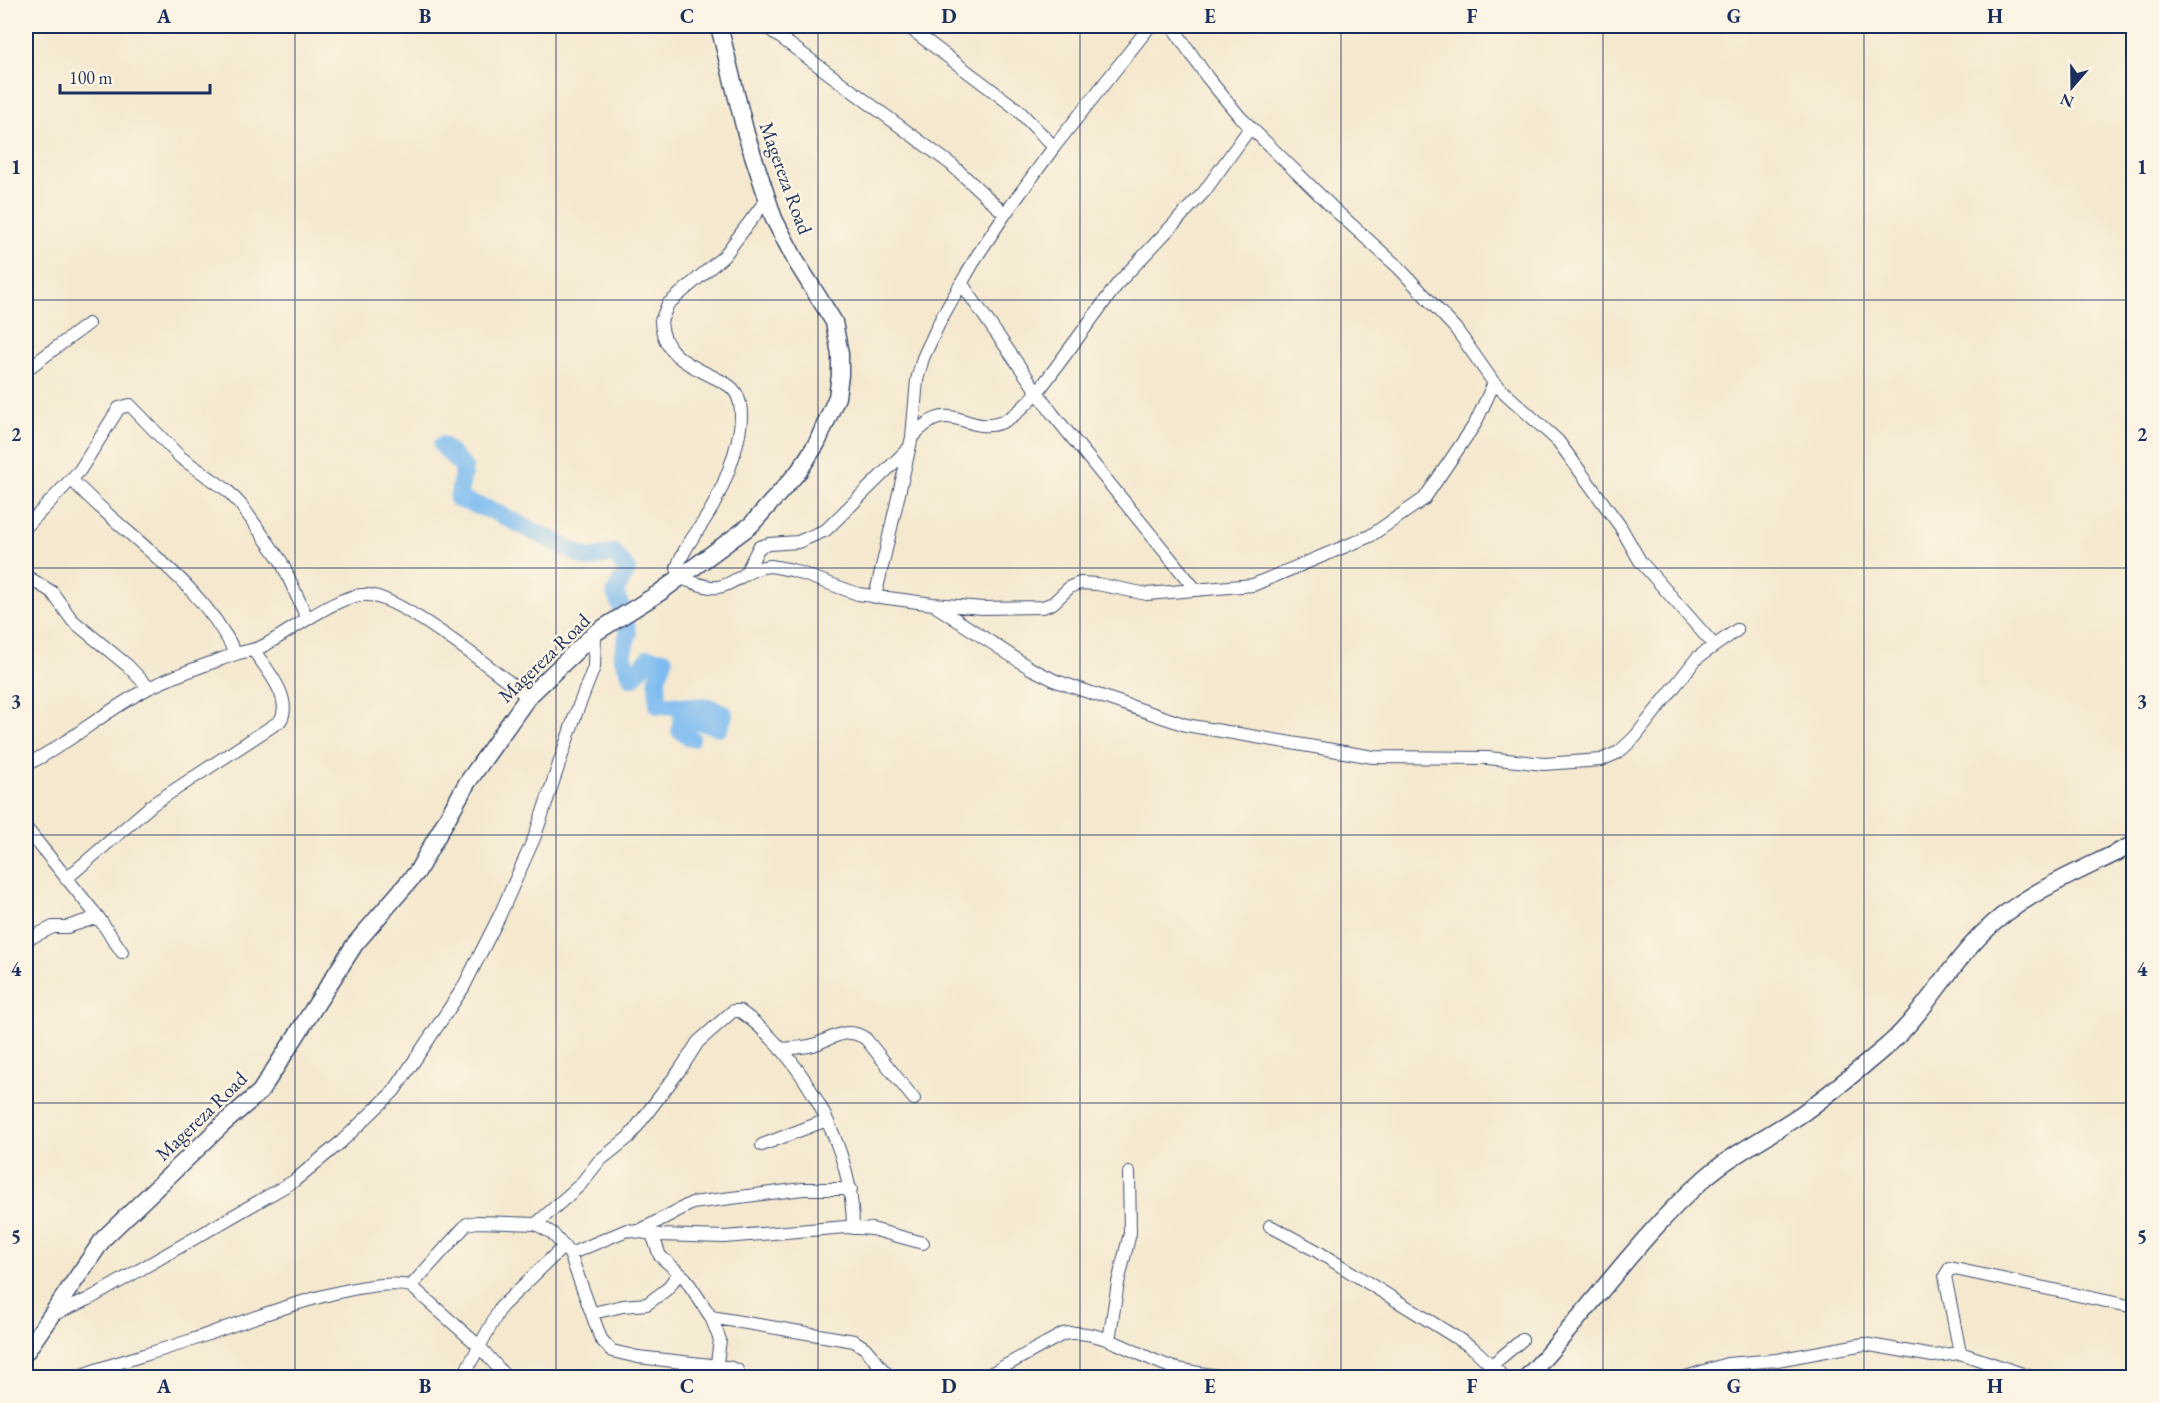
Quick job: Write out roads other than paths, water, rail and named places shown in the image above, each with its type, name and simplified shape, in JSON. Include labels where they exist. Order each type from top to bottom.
[{"type":"street","name":"Magereza Road","points":[[26,1352],[47,1317],[104,1238],[223,1124],[260,1092],[355,944],[417,872],[467,783],[528,697],[594,633],[731,542],[765,511],[809,456],[837,397],[840,354],[834,322],[788,246],[767,199],[746,134],[719,26]]},
{"type":"street","points":[[765,26],[960,171],[1005,214]]},
{"type":"street","points":[[907,26],[1017,110],[1054,147]]},
{"type":"street","points":[[875,597],[911,442],[917,380],[923,358],[977,256],[1005,214],[1054,147],[1150,26]]},
{"type":"street","points":[[1172,26],[1217,91],[1250,128],[1398,267],[1463,337],[1494,383],[1558,441],[1620,526],[1643,566],[1713,644]]},
{"type":"street","points":[[747,571],[759,547],[769,544],[798,543],[826,530],[926,424],[940,417],[989,424],[1002,422],[1037,393],[1119,282],[1204,192],[1250,128]]},
{"type":"street","points":[[767,199],[724,256],[668,304],[661,321],[676,354],[690,368],[734,390],[740,399],[742,414],[741,430],[716,500],[678,564],[677,571],[680,578],[719,587],[747,571],[762,566],[779,567],[875,597],[933,604],[1010,609],[1043,607],[1053,603],[1074,585],[1087,583],[1147,594],[1265,582],[1370,536],[1424,500],[1474,424],[1494,383]]},
{"type":"street","points":[[962,284],[1037,393],[1196,590]]},
{"type":"street","points":[[26,370],[88,324]]},
{"type":"street","points":[[26,527],[72,480],[92,454],[119,408],[124,405],[132,406],[180,456],[227,490],[241,505],[281,561],[307,618]]},
{"type":"street","points":[[72,480],[188,585],[220,626],[236,654]]},
{"type":"street","points":[[27,579],[52,592],[72,620],[128,666],[149,688]]},
{"type":"street","points":[[26,765],[55,750],[149,688],[236,654],[254,651],[307,618],[367,594],[379,597],[410,613],[489,666],[528,697]]},
{"type":"street","points":[[933,604],[1030,668],[1056,681],[1186,725],[1373,758],[1488,758],[1544,764],[1609,758],[1635,736],[1697,658],[1713,644],[1737,630]]},
{"type":"street","points":[[47,1317],[89,1299],[294,1181],[341,1142],[394,1091],[463,988],[535,836],[574,716],[594,667],[594,633]]},
{"type":"street","points":[[66,879],[153,804],[280,721],[285,711],[283,699],[254,651]]},
{"type":"street","points":[[26,828],[98,917],[122,951]]},
{"type":"street","points":[[1526,1377],[1653,1229],[1687,1195],[1722,1165],[1803,1112],[1888,1044],[1928,1003],[1959,958],[1995,922],[2047,887],[2133,844]]},
{"type":"street","points":[[26,940],[53,927],[67,927],[98,917]]},
{"type":"street","points":[[536,1224],[580,1185],[599,1161],[629,1137],[698,1042],[734,1011],[740,1011],[780,1049],[827,1120],[851,1190],[853,1228]]},
{"type":"street","points":[[780,1049],[811,1046],[840,1033],[855,1033],[874,1048],[914,1099]]},
{"type":"street","points":[[762,1145],[827,1120]]},
{"type":"street","points":[[1109,1340],[1118,1283],[1130,1233],[1129,1173]]},
{"type":"street","points":[[645,1233],[684,1206],[700,1202],[765,1196],[803,1189],[851,1190]]},
{"type":"street","points":[[411,1286],[467,1224],[477,1222],[536,1224],[545,1227],[567,1250],[593,1313],[601,1339],[612,1351],[716,1371],[737,1370],[740,1377]]},
{"type":"street","points":[[1270,1226],[1375,1287],[1427,1322],[1473,1348],[1505,1377]]},
{"type":"street","points":[[462,1377],[501,1307],[567,1250],[616,1233],[627,1230],[724,1237],[853,1228],[888,1233],[923,1243]]},
{"type":"street","points":[[645,1233],[660,1256],[679,1273],[711,1317],[720,1340],[716,1371]]},
{"type":"street","points":[[1960,1353],[1945,1276],[1950,1268],[2133,1307]]},
{"type":"street","points":[[593,1313],[623,1305],[647,1304],[667,1288],[679,1273]]},
{"type":"street","points":[[74,1377],[311,1301],[389,1284],[411,1286],[479,1346],[507,1377]]},
{"type":"street","points":[[711,1317],[854,1341],[865,1348],[890,1377]]},
{"type":"street","points":[[983,1377],[1063,1334],[1083,1334],[1109,1340],[1145,1358],[1192,1375],[1234,1377]]},
{"type":"street","points":[[1493,1364],[1522,1340]]},
{"type":"street","points":[[1683,1377],[1727,1364],[1777,1360],[1852,1344],[1875,1344],[1933,1356],[1960,1353],[2034,1377]]},
{"type":"waterway","points":[[442,445],[464,468],[458,499],[493,511],[589,559],[614,553],[627,570],[615,592],[628,634],[622,656],[632,678],[649,658],[664,660],[657,678],[658,705],[709,707],[724,714],[720,727],[682,717],[680,730],[691,738]]}]
